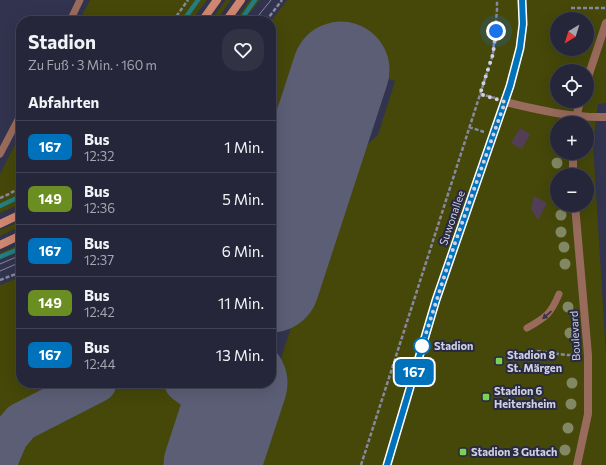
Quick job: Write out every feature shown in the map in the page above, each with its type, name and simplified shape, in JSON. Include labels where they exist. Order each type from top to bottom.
[{"type":"street","points":[[206,16],[217,0]]},
{"type":"street","points":[[230,16],[241,0]]},
{"type":"street","name":"Suwonallee","points":[[387,465],[436,300],[505,102],[520,48],[523,24],[522,0]]},
{"type":"street","points":[[592,64],[606,23]]},
{"type":"street","points":[[505,102],[563,116]]},
{"type":"street","points":[[594,118],[606,117]]},
{"type":"street","name":"Boulevard","points":[[576,212],[588,354],[588,414],[577,465]]},
{"type":"street","points":[[0,224],[16,216]]},
{"type":"street","points":[[0,245],[16,237]]},
{"type":"lane","points":[[72,16],[80,0]]},
{"type":"lane","points":[[0,154],[16,124]]},
{"type":"lane","points":[[527,328],[545,317],[552,310],[559,294]]},
{"type":"path","points":[[177,16],[188,0]]},
{"type":"path","points":[[270,16],[282,0]]},
{"type":"path","points":[[361,465],[493,54],[497,0]]},
{"type":"path","points":[[571,8],[606,8]]},
{"type":"path","points":[[480,94],[505,102]]},
{"type":"path","points":[[0,198],[16,190]]},
{"type":"path","points":[[0,280],[16,274]]},
{"type":"path","points":[[537,351],[567,355],[588,354]]},
{"type":"shaded area","points":[[90,0],[207,0],[195,16],[82,16]]},
{"type":"shaded area","points":[[226,0],[231,0],[220,16],[214,16]]},
{"type":"shaded area","points":[[250,0],[260,0],[247,16],[239,16]]},
{"type":"shaded area","points":[[287,0],[606,0],[606,103],[598,104],[594,136],[594,116],[550,116],[550,160],[594,160],[606,355],[606,465],[246,465],[271,388],[276,388],[276,373],[344,165],[378,135],[395,81],[310,54],[276,159],[275,16]]},
{"type":"shaded area","points":[[16,143],[16,206],[0,213],[0,174]]},
{"type":"shaded area","points":[[16,223],[16,228],[0,236],[0,230]]},
{"type":"shaded area","points":[[16,246],[16,253],[0,259],[0,253]]},
{"type":"shaded area","points":[[16,279],[16,388],[75,388],[14,421],[5,427],[0,434],[0,285]]},
{"type":"shaded area","points":[[109,388],[168,388],[183,403],[189,422],[175,465],[6,465],[16,439]]},
{"type":"building","points":[[520,128],[530,134],[522,149],[511,143]]},
{"type":"building","points":[[534,196],[547,203],[538,220],[531,209]]},
{"type":"waterway","points":[[187,16],[198,0]]},
{"type":"waterway","points":[[244,16],[255,0]]},
{"type":"waterway","points":[[0,206],[16,198]]},
{"type":"waterway","points":[[0,257],[16,250]]},
{"type":"taxiway","points":[[0,457],[9,436],[21,422],[87,388]]},
{"type":"taxiway","points":[[191,388],[205,398],[218,413],[222,421],[222,435]]},
{"type":"runway","points":[[276,269],[341,70]]},
{"type":"runway","points":[[212,465],[237,388]]},
{"type":"tram line","points":[[258,16],[271,0]]},
{"type":"tram line","points":[[0,264],[16,257]]},
{"type":"tram line","points":[[0,271],[16,264]]},
{"type":"bus line","name":"167","points":[[387,465],[436,300],[510,86],[520,48],[523,24],[522,0]]},
{"type":"place","name":"Stadion","points":[[422,346]]},
{"type":"place","name":"Stadion 8 St. Märgen","points":[[499,361]]},
{"type":"place","name":"Stadion 6 Heitersheim","points":[[486,397]]},
{"type":"place","name":"Stadion 3 Gutach","points":[[463,452]]},
{"type":"route","points":[[422,346],[444,275],[505,102],[480,94],[493,54],[496,31]]}]
